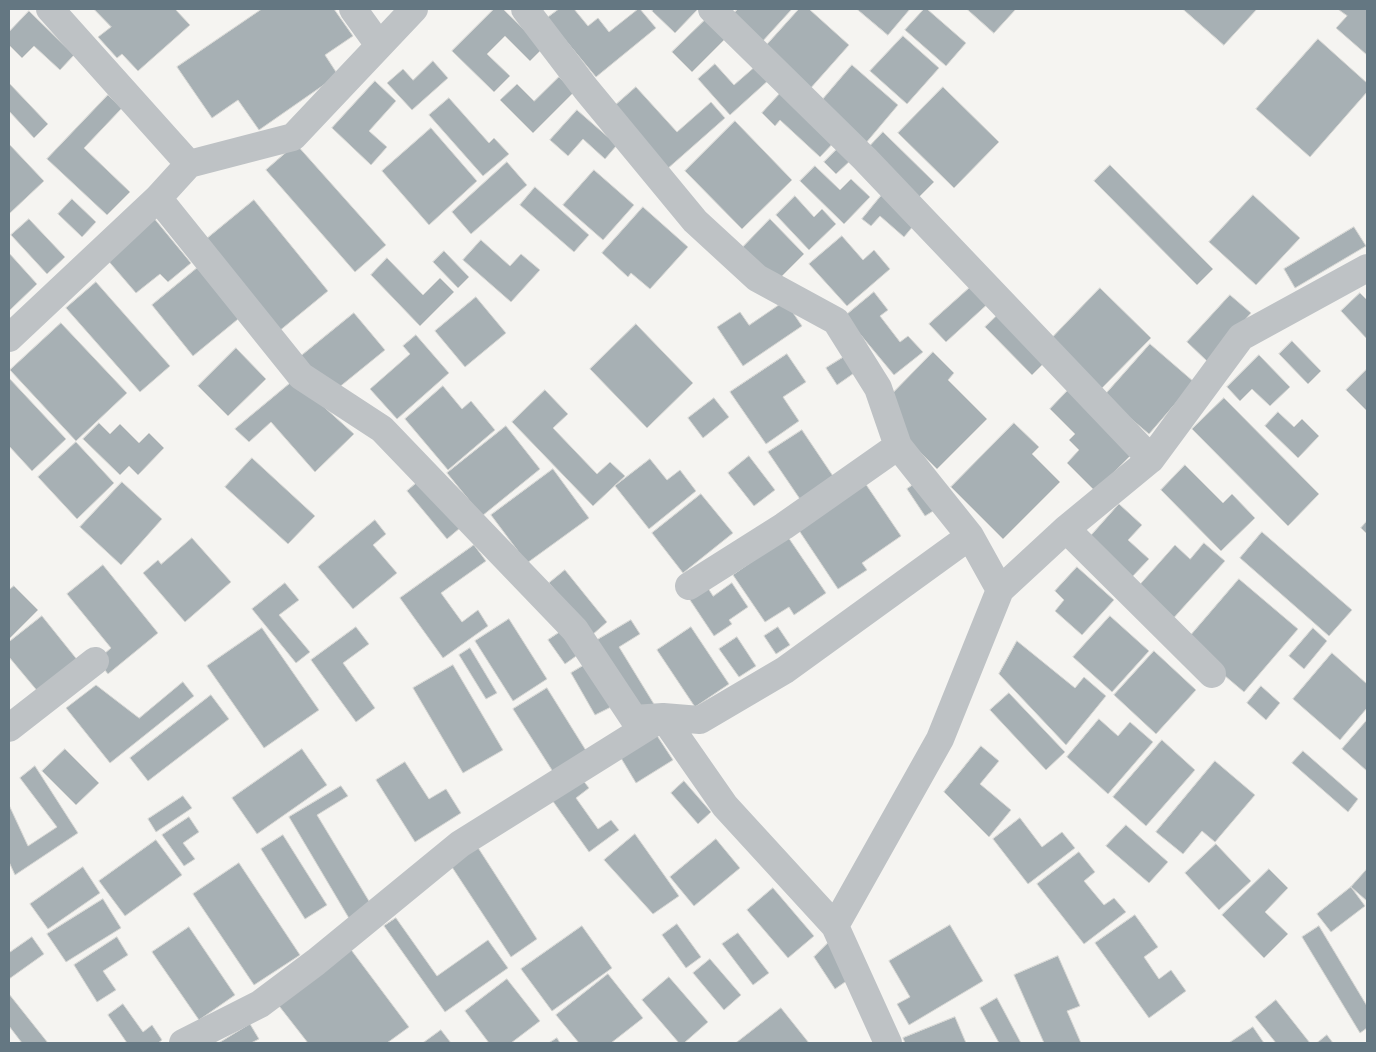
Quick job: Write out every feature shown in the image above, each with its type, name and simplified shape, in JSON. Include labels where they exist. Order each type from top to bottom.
[{"type":"street","points":[[50,9],[189,164]]},
{"type":"street","points":[[353,9],[379,45]]},
{"type":"street","points":[[9,338],[158,198],[189,164],[293,137],[414,9]]},
{"type":"street","points":[[525,9],[586,89],[695,221],[757,278],[836,321],[878,388],[898,446],[970,536],[1000,590]]},
{"type":"street","points":[[712,9],[865,159],[1151,458]]},
{"type":"street","points":[[158,198],[300,376],[382,429],[575,630],[634,718],[663,717],[700,720],[785,670],[970,536]]},
{"type":"street","points":[[835,926],[940,739],[1000,590],[1066,529],[1151,458],[1241,337],[1367,270]]},
{"type":"street","points":[[689,586],[784,526],[898,446]]},
{"type":"street","points":[[1066,529],[1212,674]]},
{"type":"street","points":[[9,728],[95,661]]},
{"type":"street","points":[[663,717],[725,806],[835,926],[888,1043]]},
{"type":"street","points":[[182,1043],[260,1004],[316,962],[460,844],[663,717]]},
{"type":"building","points":[[94,9],[175,9],[190,25],[138,71],[122,54],[117,58],[98,37],[111,27]]},
{"type":"building","points":[[262,9],[334,9],[353,36],[325,55],[338,75],[259,130],[238,100],[212,118],[177,67]]},
{"type":"building","points":[[494,9],[503,9],[543,48],[530,61],[505,36],[487,54],[510,76],[494,92],[452,51]]},
{"type":"building","points":[[559,9],[574,9],[588,26],[598,18],[609,32],[640,9],[656,28],[596,77],[547,18]]},
{"type":"building","points":[[654,9],[698,9],[675,33],[652,11]]},
{"type":"building","points":[[738,9],[792,9],[761,43],[731,16]]},
{"type":"building","points":[[799,9],[809,9],[849,45],[809,90],[763,49]]},
{"type":"building","points":[[857,9],[910,9],[888,35]]},
{"type":"building","points":[[924,9],[927,9],[966,43],[946,66],[905,30]]},
{"type":"building","points":[[967,9],[1016,9],[994,33]]},
{"type":"building","points":[[1183,9],[1257,9],[1224,45]]},
{"type":"building","points":[[1338,9],[1367,9],[1367,55],[1336,28],[1347,16]]},
{"type":"building","points":[[29,11],[74,55],[60,70],[34,46],[22,58],[9,45],[9,32]]},
{"type":"building","points":[[706,19],[726,38],[692,72],[672,52]]},
{"type":"building","points":[[903,36],[939,68],[907,104],[870,71]]},
{"type":"building","points":[[1318,39],[1367,83],[1367,92],[1310,157],[1256,109]]},
{"type":"building","points":[[433,61],[448,78],[412,110],[387,83],[403,69],[413,80]]},
{"type":"building","points":[[715,64],[734,85],[758,64],[771,78],[730,115],[698,79]]},
{"type":"building","points":[[852,65],[898,105],[865,144],[818,105]]},
{"type":"building","points":[[559,77],[574,92],[533,133],[500,100],[517,84],[534,101]]},
{"type":"building","points":[[375,81],[396,101],[369,131],[387,147],[371,165],[332,128]]},
{"type":"building","points":[[9,83],[48,124],[34,138],[9,111]]},
{"type":"building","points":[[636,87],[677,132],[711,102],[725,118],[666,170],[611,109]]},
{"type":"building","points":[[943,87],[999,142],[954,188],[898,133]]},
{"type":"building","points":[[785,88],[838,138],[820,157],[780,120],[775,126],[762,113]]},
{"type":"building","points":[[108,95],[122,108],[84,148],[130,192],[107,215],[47,159]]},
{"type":"building","points":[[449,98],[489,143],[494,138],[509,154],[483,176],[429,115]]},
{"type":"building","points":[[577,110],[617,145],[605,159],[583,139],[568,156],[550,140]]},
{"type":"building","points":[[735,121],[792,180],[742,229],[685,171]]},
{"type":"building","points":[[431,128],[477,181],[429,225],[382,171]]},
{"type":"building","points":[[883,132],[934,182],[918,198],[868,148]]},
{"type":"building","points":[[9,144],[44,181],[9,214]]},
{"type":"building","points":[[296,144],[386,245],[355,272],[266,170]]},
{"type":"building","points":[[839,147],[851,160],[836,174],[824,162]]},
{"type":"building","points":[[507,162],[527,185],[471,234],[452,212]]},
{"type":"building","points":[[1110,165],[1213,269],[1197,285],[1094,181]]},
{"type":"building","points":[[815,166],[840,190],[851,179],[870,197],[844,224],[800,181]]},
{"type":"building","points":[[594,170],[634,205],[603,240],[563,205]]},
{"type":"building","points":[[535,187],[589,235],[574,252],[520,205]]},
{"type":"building","points":[[885,191],[919,219],[904,237],[880,216],[871,226],[862,219]]},
{"type":"building","points":[[1253,195],[1300,238],[1256,285],[1209,242]]},
{"type":"building","points":[[795,196],[814,217],[822,209],[836,224],[809,250],[776,215]]},
{"type":"building","points":[[72,199],[96,222],[82,237],[58,214]]},
{"type":"building","points":[[254,200],[328,291],[278,332],[204,241]]},
{"type":"building","points":[[643,207],[688,247],[650,289],[631,273],[628,277],[602,253]]},
{"type":"building","points":[[153,217],[191,263],[168,282],[160,274],[136,293],[105,257]]},
{"type":"building","points":[[29,219],[65,257],[47,274],[11,235]]},
{"type":"building","points":[[770,219],[804,254],[777,281],[743,247]]},
{"type":"building","points":[[1354,227],[1366,246],[1295,288],[1284,269]]},
{"type":"building","points":[[842,236],[863,260],[874,250],[890,269],[847,306],[809,264]]},
{"type":"building","points":[[481,240],[510,266],[521,254],[540,270],[511,302],[463,260]]},
{"type":"building","points":[[444,251],[469,277],[458,288],[433,262]]},
{"type":"building","points":[[9,253],[37,284],[9,311]]},
{"type":"building","points":[[387,258],[423,295],[440,278],[454,292],[420,326],[371,275]]},
{"type":"building","points":[[202,264],[243,315],[193,356],[152,305]]},
{"type":"building","points":[[96,282],[170,366],[140,392],[66,308]]},
{"type":"building","points":[[976,282],[992,300],[946,342],[929,324]]},
{"type":"building","points":[[1100,288],[1151,338],[1101,389],[1050,340]]},
{"type":"building","points":[[874,292],[888,310],[880,316],[900,342],[908,336],[923,352],[894,375],[845,316]]},
{"type":"building","points":[[1360,293],[1367,300],[1367,339],[1341,311]]},
{"type":"building","points":[[1230,295],[1251,313],[1208,362],[1187,342]]},
{"type":"building","points":[[476,297],[506,333],[465,367],[435,331]]},
{"type":"building","points":[[785,301],[802,326],[743,366],[717,327],[740,312],[749,325]]},
{"type":"building","points":[[1003,310],[1049,358],[1032,375],[985,327]]},
{"type":"building","points":[[354,313],[385,350],[332,393],[301,356]]},
{"type":"building","points":[[61,323],[127,393],[76,441],[10,370]]},
{"type":"building","points":[[636,324],[693,383],[647,428],[590,369]]},
{"type":"building","points":[[416,335],[449,373],[397,419],[370,389],[410,354],[403,346]]},
{"type":"building","points":[[1292,341],[1321,371],[1308,384],[1279,354]]},
{"type":"building","points":[[1150,344],[1194,382],[1149,434],[1104,396]]},
{"type":"building","points":[[236,348],[266,379],[228,416],[198,386]]},
{"type":"building","points":[[933,352],[954,373],[948,380],[987,419],[937,469],[900,432],[892,394]]},
{"type":"building","points":[[787,354],[806,382],[783,397],[799,421],[766,444],[730,392]]},
{"type":"building","points":[[847,355],[857,371],[837,385],[826,368]]},
{"type":"building","points":[[1259,355],[1290,387],[1270,406],[1252,389],[1240,401],[1227,387]]},
{"type":"building","points":[[1367,369],[1367,411],[1346,390]]},
{"type":"building","points":[[9,378],[66,439],[32,471],[9,446]]},
{"type":"building","points":[[294,380],[354,434],[315,472],[271,422],[249,442],[235,429]]},
{"type":"building","points":[[443,386],[462,409],[471,401],[495,430],[448,470],[405,419]]},
{"type":"building","points":[[1070,388],[1134,452],[1095,491],[1067,463],[1079,450],[1069,440],[1075,434],[1050,409]]},
{"type":"building","points":[[545,390],[568,414],[553,428],[597,474],[610,462],[625,476],[593,506],[512,422]]},
{"type":"building","points":[[714,398],[729,417],[703,438],[688,418]]},
{"type":"building","points":[[1224,398],[1319,494],[1288,526],[1192,429]]},
{"type":"building","points":[[1278,412],[1294,427],[1302,419],[1319,436],[1298,458],[1265,426]]},
{"type":"building","points":[[99,423],[110,434],[120,424],[139,443],[149,433],[164,448],[138,475],[129,466],[120,475],[83,439]]},
{"type":"building","points":[[1014,423],[1039,447],[1032,454],[1060,482],[1003,539],[951,487]]},
{"type":"building","points":[[506,426],[540,469],[482,516],[447,473]]},
{"type":"building","points":[[802,430],[837,482],[804,505],[768,452]]},
{"type":"building","points":[[76,442],[114,483],[77,519],[38,477]]},
{"type":"building","points":[[749,456],[775,490],[754,506],[728,473]]},
{"type":"building","points":[[252,458],[315,516],[288,544],[225,487]]},
{"type":"building","points":[[650,459],[667,480],[680,470],[696,491],[649,529],[615,486]]},
{"type":"building","points":[[1185,465],[1223,503],[1232,494],[1255,518],[1221,551],[1161,490]]},
{"type":"building","points":[[553,469],[589,518],[527,563],[491,515]]},
{"type":"building","points":[[420,480],[460,528],[447,539],[407,491]]},
{"type":"building","points":[[920,480],[938,508],[925,516],[907,489]]},
{"type":"building","points":[[122,482],[162,519],[121,565],[80,527]]},
{"type":"building","points":[[865,483],[901,536],[862,563],[867,570],[838,589],[798,529]]},
{"type":"building","points":[[701,494],[733,533],[683,573],[652,533]]},
{"type":"building","points":[[1119,504],[1142,525],[1128,540],[1149,559],[1131,578],[1088,539]]},
{"type":"building","points":[[375,520],[386,534],[373,545],[397,573],[353,609],[318,567]]},
{"type":"building","points":[[1367,521],[1367,534],[1361,528]]},
{"type":"building","points":[[1262,532],[1352,610],[1329,636],[1240,558]]},
{"type":"building","points":[[788,537],[826,593],[794,615],[789,607],[765,622],[733,575]]},
{"type":"building","points":[[192,538],[231,582],[185,622],[143,573],[158,560],[161,564]]},
{"type":"building","points":[[1204,543],[1225,561],[1170,622],[1135,590],[1175,545],[1190,559]]},
{"type":"building","points":[[474,545],[486,561],[441,593],[462,622],[478,610],[488,626],[443,658],[400,598]]},
{"type":"building","points":[[103,565],[158,633],[108,674],[97,660],[111,648],[67,594]]},
{"type":"building","points":[[1077,567],[1114,600],[1082,635],[1055,611],[1064,600],[1055,591]]},
{"type":"building","points":[[565,570],[607,622],[592,635],[549,583]]},
{"type":"building","points":[[1239,579],[1298,629],[1244,692],[1185,642]]},
{"type":"building","points":[[285,583],[299,600],[279,615],[310,652],[296,663],[252,609]]},
{"type":"building","points":[[732,583],[748,607],[729,620],[732,624],[714,636],[688,597],[706,585],[713,596]]},
{"type":"building","points":[[14,586],[38,610],[9,639],[9,590]]},
{"type":"building","points":[[42,616],[83,667],[44,699],[9,657],[9,642]]},
{"type":"building","points":[[1110,616],[1149,651],[1112,692],[1073,657]]},
{"type":"building","points":[[509,619],[547,679],[513,701],[475,641]]},
{"type":"building","points":[[631,620],[640,634],[619,647],[657,709],[637,715],[592,643]]},
{"type":"building","points":[[356,627],[369,644],[343,663],[375,708],[356,722],[311,660]]},
{"type":"building","points":[[691,627],[729,684],[695,707],[657,650]]},
{"type":"building","points":[[778,627],[790,645],[776,654],[764,636]]},
{"type":"building","points":[[262,628],[319,710],[264,748],[207,666]]},
{"type":"building","points":[[1313,628],[1327,641],[1304,669],[1289,656]]},
{"type":"building","points":[[563,630],[579,654],[565,664],[548,640]]},
{"type":"building","points":[[737,637],[756,666],[739,677],[719,649]]},
{"type":"building","points":[[1017,641],[1075,688],[1084,677],[1106,696],[1066,745],[999,674]]},
{"type":"building","points":[[470,648],[497,693],[486,699],[459,655]]},
{"type":"building","points":[[1154,651],[1196,690],[1156,734],[1114,695]]},
{"type":"building","points":[[1332,653],[1367,684],[1367,708],[1340,740],[1293,699]]},
{"type":"building","points":[[586,664],[611,707],[595,715],[571,673]]},
{"type":"building","points":[[453,665],[503,750],[463,773],[413,688]]},
{"type":"building","points":[[183,682],[194,696],[110,763],[66,708],[96,685],[139,718]]},
{"type":"building","points":[[1261,686],[1280,703],[1266,720],[1247,703]]},
{"type":"building","points":[[547,688],[590,757],[557,778],[513,709]]},
{"type":"building","points":[[1009,693],[1065,752],[1046,770],[990,710]]},
{"type":"building","points":[[211,695],[229,719],[148,781],[130,758]]},
{"type":"building","points":[[1099,719],[1118,736],[1130,722],[1153,742],[1108,794],[1067,757]]},
{"type":"building","points":[[1367,720],[1367,771],[1342,749]]},
{"type":"building","points":[[654,731],[673,760],[636,783],[618,753]]},
{"type":"building","points":[[1162,740],[1195,770],[1146,826],[1113,797]]},
{"type":"building","points":[[981,746],[999,761],[980,784],[1011,810],[989,837],[944,792]]},
{"type":"building","points":[[65,749],[99,783],[76,805],[42,771]]},
{"type":"building","points":[[302,749],[327,785],[257,834],[232,798]]},
{"type":"building","points":[[1303,751],[1358,799],[1348,812],[1292,763]]},
{"type":"building","points":[[1215,761],[1255,795],[1215,842],[1202,831],[1183,854],[1156,832]]},
{"type":"building","points":[[405,762],[429,799],[446,789],[461,813],[415,842],[376,780]]},
{"type":"building","points":[[35,766],[78,833],[15,875],[9,862],[9,805],[28,846],[57,827],[20,778]]},
{"type":"building","points":[[582,779],[589,788],[576,798],[598,829],[611,820],[619,830],[589,852],[552,800]]},
{"type":"building","points":[[684,781],[711,812],[698,824],[671,793]]},
{"type":"building","points":[[341,786],[348,796],[317,815],[372,906],[350,920],[289,817]]},
{"type":"building","points":[[183,796],[192,808],[156,832],[148,819]]},
{"type":"building","points":[[189,817],[199,832],[183,843],[195,859],[184,866],[162,835]]},
{"type":"building","points":[[1020,818],[1042,847],[1062,832],[1075,848],[1028,884],[993,839]]},
{"type":"building","points":[[1126,825],[1168,862],[1149,883],[1106,846]]},
{"type":"building","points":[[635,834],[679,896],[653,914],[604,860]]},
{"type":"building","points":[[283,835],[327,905],[305,919],[261,849]]},
{"type":"building","points":[[716,839],[740,868],[694,906],[670,877]]},
{"type":"building","points":[[156,840],[182,875],[125,916],[99,881]]},
{"type":"building","points":[[475,843],[537,939],[511,957],[448,861]]},
{"type":"building","points":[[1216,844],[1251,881],[1219,910],[1185,873]]},
{"type":"building","points":[[1079,852],[1095,872],[1084,881],[1104,905],[1114,898],[1126,912],[1084,944],[1037,884]]},
{"type":"building","points":[[239,863],[300,955],[254,985],[193,894]]},
{"type":"building","points":[[83,867],[100,893],[48,929],[30,904]]},
{"type":"building","points":[[1269,869],[1288,888],[1265,912],[1288,934],[1264,958],[1222,915]]},
{"type":"building","points":[[1367,869],[1367,901],[1351,887]]},
{"type":"building","points":[[1351,887],[1365,906],[1331,932],[1317,914]]},
{"type":"building","points":[[773,888],[814,936],[788,958],[747,910]]},
{"type":"building","points":[[103,899],[121,928],[66,962],[47,934]]},
{"type":"building","points":[[1135,915],[1158,947],[1144,957],[1159,979],[1171,970],[1186,991],[1149,1018],[1095,943]]},
{"type":"building","points":[[396,918],[437,976],[488,940],[508,968],[445,1012],[384,926]]},
{"type":"building","points":[[677,924],[701,957],[686,968],[662,935]]},
{"type":"building","points":[[950,925],[983,981],[909,1025],[897,1004],[910,997],[889,961]]},
{"type":"building","points":[[582,926],[612,968],[552,1011],[521,969]]},
{"type":"building","points":[[1319,926],[1367,1006],[1367,1028],[1360,1033],[1302,937]]},
{"type":"building","points":[[189,927],[235,995],[199,1020],[152,952]]},
{"type":"building","points":[[738,933],[769,973],[753,985],[722,944]]},
{"type":"building","points":[[32,937],[44,954],[9,979],[9,953]]},
{"type":"building","points":[[117,937],[128,955],[103,971],[116,990],[97,1002],[74,965]]},
{"type":"building","points":[[832,939],[855,975],[835,989],[814,957]]},
{"type":"building","points":[[349,947],[409,1027],[387,1043],[308,1043],[276,1002]]},
{"type":"building","points":[[1058,956],[1080,1006],[1067,1011],[1081,1043],[1044,1043],[1014,975]]},
{"type":"building","points":[[710,959],[741,995],[724,1010],[693,973]]},
{"type":"building","points":[[608,974],[643,1018],[611,1043],[579,1043],[556,1015]]},
{"type":"building","points":[[669,977],[708,1022],[684,1043],[679,1043],[642,1000]]},
{"type":"building","points":[[507,979],[540,1021],[511,1043],[489,1043],[465,1011]]},
{"type":"building","points":[[9,994],[48,1043],[22,1043],[9,1026]]},
{"type":"building","points":[[997,998],[1021,1043],[999,1043],[980,1008]]},
{"type":"building","points":[[1276,1000],[1310,1043],[1276,1043],[1255,1017]]},
{"type":"building","points":[[123,1004],[143,1032],[152,1025],[162,1040],[158,1043],[127,1043],[108,1015]]},
{"type":"building","points":[[781,1008],[809,1043],[736,1043]]},
{"type":"building","points":[[955,1017],[966,1043],[905,1043],[903,1038]]},
{"type":"building","points":[[250,1024],[259,1039],[251,1043],[219,1043]]},
{"type":"building","points":[[1253,1027],[1264,1043],[1229,1043]]},
{"type":"building","points":[[441,1030],[451,1043],[423,1043]]},
{"type":"building","points":[[1327,1035],[1333,1043],[1317,1043]]},
{"type":"building","points":[[557,1038],[560,1043],[549,1043]]}]
